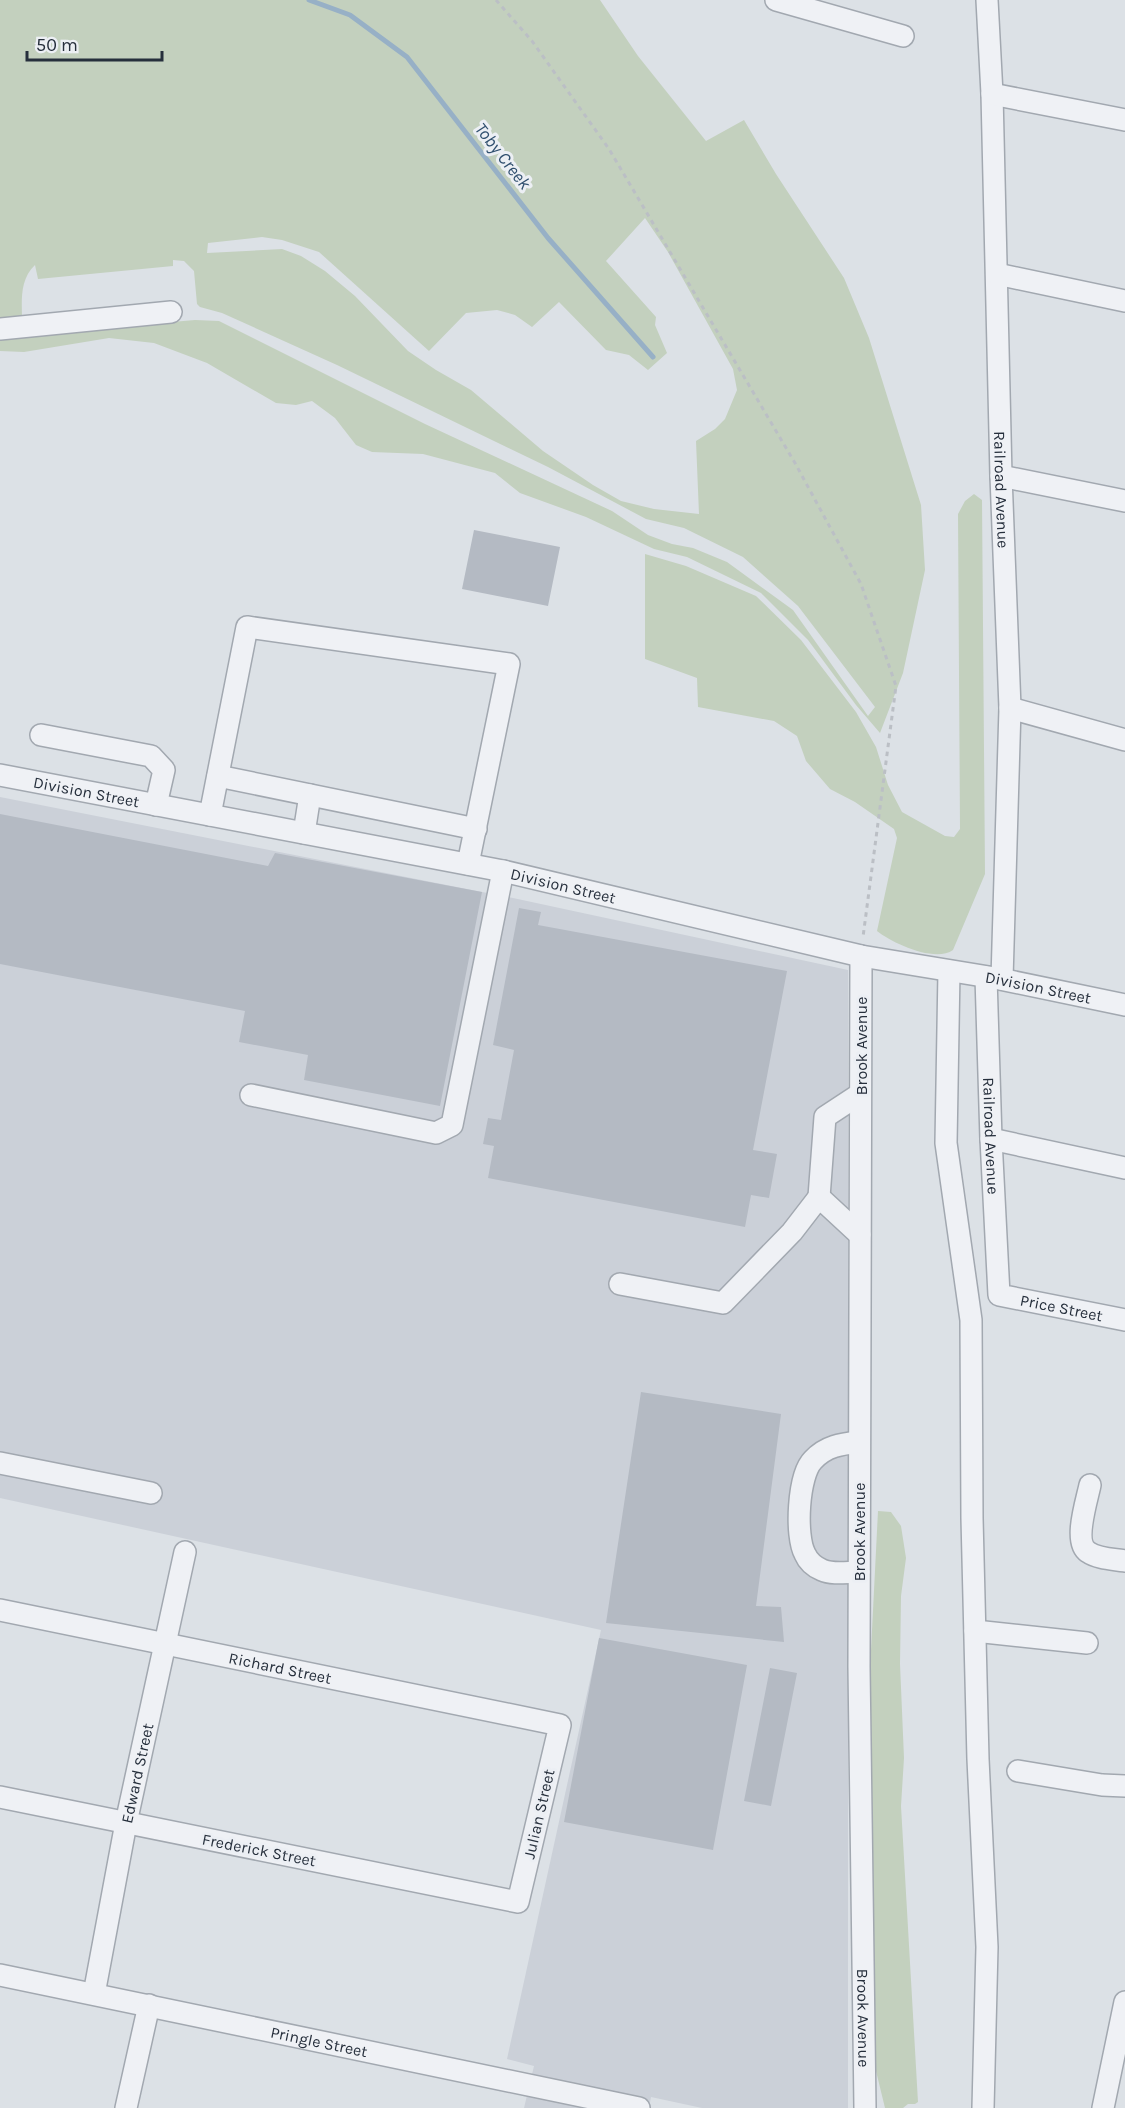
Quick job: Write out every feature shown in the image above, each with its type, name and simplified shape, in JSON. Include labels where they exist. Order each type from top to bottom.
[{"type":"street","name":"Railroad Avenue","points":[[987,0],[992,94],[1001,476],[1010,708],[994,978],[991,1139],[999,1295]]},
{"type":"street","points":[[776,1],[903,36]]},
{"type":"street","points":[[992,94],[1125,120]]},
{"type":"street","points":[[997,274],[1125,301]]},
{"type":"street","points":[[0,329],[171,312]]},
{"type":"street","points":[[1001,476],[1125,501]]},
{"type":"street","points":[[210,815],[247,627],[509,664],[468,864]]},
{"type":"street","points":[[1010,708],[1125,740]]},
{"type":"street","points":[[41,735],[151,756],[164,770],[156,805]]},
{"type":"street","name":"Division Street","points":[[0,775],[503,871],[861,956],[994,978],[1125,1005]]},
{"type":"street","points":[[218,776],[476,829]]},
{"type":"street","points":[[304,833],[310,795]]},
{"type":"street","points":[[251,1095],[436,1133],[452,1125],[503,871]]},
{"type":"street","name":"Brook Avenue","points":[[861,956],[859,1572],[865,2108]]},
{"type":"street","points":[[949,970],[946,1143],[971,1320],[972,1518],[978,1759],[987,1947],[983,2108]]},
{"type":"street","points":[[620,1284],[723,1303],[792,1232],[819,1197],[825,1117],[860,1094]]},
{"type":"street","points":[[991,1139],[1125,1168]]},
{"type":"street","points":[[819,1197],[860,1234]]},
{"type":"street","name":"Price Street","points":[[999,1295],[1125,1320]]},
{"type":"street","points":[[859,1442],[836,1444],[820,1453],[804,1474],[800,1492],[801,1544],[805,1555],[823,1570],[835,1573],[859,1572]]},
{"type":"street","points":[[0,1462],[151,1493]]},
{"type":"street","points":[[1090,1485],[1081,1531],[1084,1547],[1088,1552],[1097,1556],[1125,1561]]},
{"type":"street","name":"Edward Street","points":[[94,1994],[126,1823],[185,1552]]},
{"type":"street","name":"Richard Street","points":[[0,1610],[560,1725]]},
{"type":"street","points":[[975,1631],[1087,1643]]},
{"type":"street","name":"Julian Street","points":[[518,1902],[560,1725]]},
{"type":"street","points":[[1018,1772],[1102,1785],[1125,1786]]},
{"type":"street","name":"Frederick Street","points":[[0,1797],[518,1902]]},
{"type":"street","name":"Pringle Street","points":[[0,1975],[639,2108]]},
{"type":"street","points":[[1103,2108],[1125,2002]]},
{"type":"street","points":[[126,2108],[149,2005]]},
{"type":"path","points":[[496,0],[532,41],[609,149],[795,462],[861,584],[896,686],[861,956]]},
{"type":"shaded area","points":[[0,797],[513,898],[848,970],[848,2108],[702,2108],[651,2097],[649,2108],[524,2108],[534,2066],[507,2059],[601,1630],[0,1498]]},
{"type":"green space","points":[[0,0],[600,0],[638,56],[706,141],[744,120],[776,174],[844,278],[869,338],[921,505],[925,570],[903,673],[880,733],[856,705],[808,640],[761,593],[687,557],[654,549],[586,517],[520,493],[495,473],[423,454],[372,452],[356,445],[335,418],[312,401],[296,405],[276,403],[207,363],[154,343],[109,338],[24,352],[0,351],[0,337],[195,320],[219,321],[425,424],[612,511],[648,535],[672,544],[693,548],[727,562],[793,610],[868,716],[875,707],[798,606],[743,557],[684,528],[646,519],[548,467],[337,365],[222,313],[200,307],[197,304],[194,271],[184,261],[173,260],[173,266],[38,279],[35,265],[24,284],[22,321],[0,323]],"holes":[[[645,218],[668,252],[733,369],[737,390],[725,419],[715,429],[696,441],[699,514],[654,509],[621,501],[593,485],[543,451],[471,390],[408,351],[355,296],[325,271],[301,256],[282,249],[207,253],[208,243],[262,237],[282,240],[319,252],[429,351],[466,313],[497,310],[515,315],[532,327],[559,302],[606,350],[629,355],[648,370],[667,353],[655,325],[656,317],[606,261]]]},
{"type":"green space","points":[[974,494],[982,500],[985,874],[953,950],[936,954],[925,953],[903,946],[877,931],[897,838],[894,829],[855,802],[830,789],[806,761],[797,736],[774,721],[698,707],[697,678],[645,659],[645,554],[686,566],[756,596],[801,640],[856,712],[876,747],[888,785],[902,812],[945,836],[954,837],[960,829],[958,514],[965,501]]},
{"type":"green space","points":[[878,1511],[891,1512],[901,1526],[906,1558],[901,1596],[900,1664],[904,1758],[901,1806],[918,2102],[908,2104],[903,2108],[885,2108],[876,2071],[866,1674],[871,1650]]},
{"type":"building","points":[[474,530],[560,547],[548,606],[462,589]]},
{"type":"building","points":[[0,814],[268,866],[275,853],[482,892],[440,1106],[304,1080],[308,1055],[239,1042],[245,1011],[0,964]]},
{"type":"building","points":[[519,908],[541,912],[538,925],[787,971],[753,1150],[777,1154],[769,1198],[751,1195],[745,1227],[488,1178],[494,1146],[483,1144],[488,1118],[501,1120],[514,1050],[493,1045]]},
{"type":"building","points":[[641,1392],[781,1414],[756,1606],[781,1607],[784,1642],[606,1623]]},
{"type":"building","points":[[599,1638],[747,1665],[713,1850],[564,1822]]},
{"type":"building","points":[[770,1668],[797,1673],[771,1806],[744,1801]]},
{"type":"waterway","name":"Toby Creek","points":[[309,0],[350,15],[407,57],[548,238],[653,357]]}]
